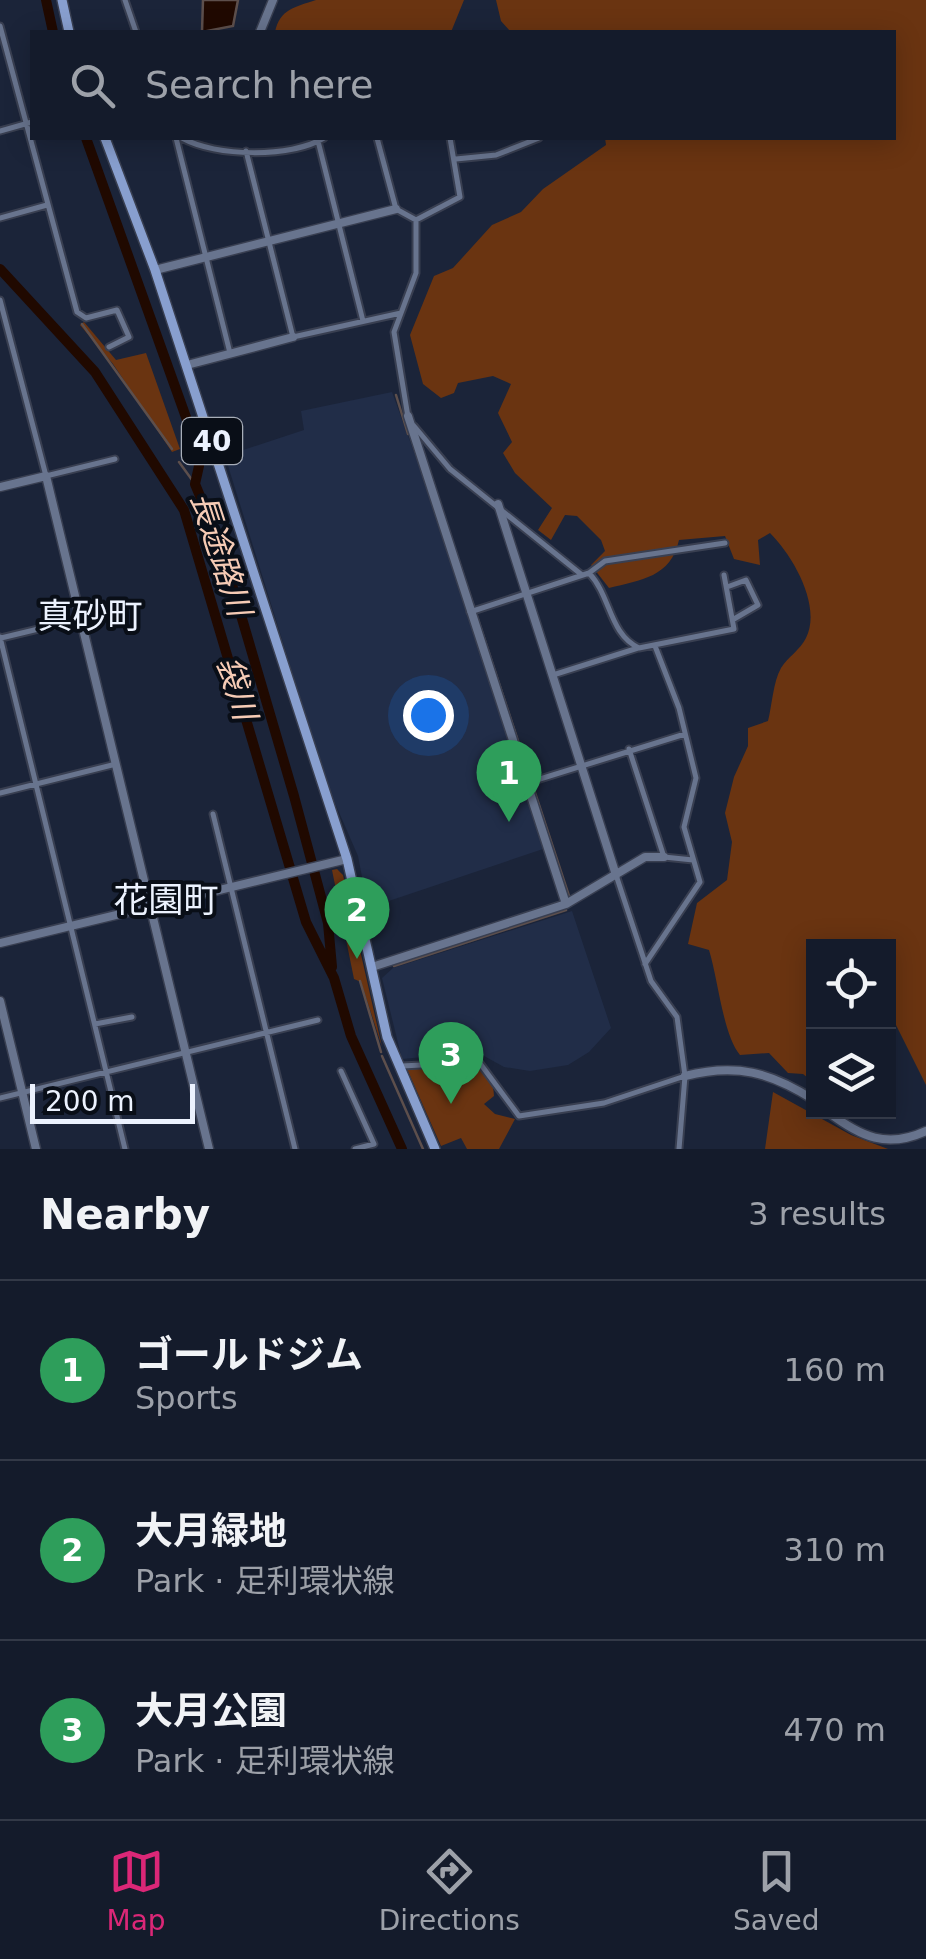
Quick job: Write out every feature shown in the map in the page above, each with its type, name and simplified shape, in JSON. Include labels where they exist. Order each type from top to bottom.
[{"type":"main road","points":[[62,0],[70,30]]},
{"type":"main road","name":"40","points":[[106,140],[155,270],[347,859],[399,1067],[435,1149]]},
{"type":"street","points":[[125,0],[135,30]]},
{"type":"street","points":[[261,30],[274,0]]},
{"type":"street","points":[[0,26],[2,44],[29,123],[0,130]]},
{"type":"street","points":[[33,140],[77,312],[86,318],[114,310],[120,314],[128,340],[109,348]]},
{"type":"street","points":[[179,140],[230,353]]},
{"type":"street","points":[[185,140],[217,151],[289,151],[318,140]]},
{"type":"street","points":[[321,140],[363,321]]},
{"type":"street","points":[[378,140],[396,209]]},
{"type":"street","points":[[416,220],[460,197],[451,140]]},
{"type":"street","points":[[456,159],[496,155],[534,140]]},
{"type":"street","points":[[246,151],[294,338]]},
{"type":"street","points":[[0,218],[47,205]]},
{"type":"street","points":[[155,270],[396,209],[416,220]]},
{"type":"street","points":[[416,220],[416,273],[394,332],[408,416],[566,904]]},
{"type":"street","points":[[0,300],[209,1149]]},
{"type":"street","points":[[186,365],[401,312]]},
{"type":"street","points":[[408,416],[450,469],[600,586],[620,634],[639,648]]},
{"type":"street","points":[[0,487],[115,459]]},
{"type":"street","points":[[498,504],[645,964],[651,981],[678,1017],[686,1076],[678,1149]]},
{"type":"street","points":[[470,612],[585,574],[604,561],[725,543]]},
{"type":"street","points":[[550,676],[639,648],[733,629],[724,575]]},
{"type":"street","points":[[727,588],[746,580],[758,605],[734,619]]},
{"type":"street","points":[[80,618],[0,638],[124,1149]]},
{"type":"street","points":[[645,964],[698,887],[684,821],[696,781],[656,646]]},
{"type":"street","points":[[527,782],[684,734]]},
{"type":"street","points":[[629,749],[664,858]]},
{"type":"street","points":[[0,793],[116,764]]},
{"type":"street","points":[[213,814],[295,1149]]},
{"type":"street","points":[[372,966],[566,904],[645,857],[692,860]]},
{"type":"street","points":[[0,944],[347,859]]},
{"type":"street","points":[[0,1001],[36,1149]]},
{"type":"street","points":[[94,1024],[132,1018]]},
{"type":"street","points":[[0,1098],[318,1020]]},
{"type":"street","points":[[399,1067],[479,1062],[519,1116],[604,1103],[686,1076],[741,1068],[784,1081],[806,1095]]},
{"type":"street","points":[[341,1071],[374,1144],[355,1149]]},
{"type":"street","points":[[837,1119],[859,1136],[881,1145],[904,1142],[926,1131]]},
{"type":"shaded area","points":[[203,0],[238,0],[233,26],[202,30]]},
{"type":"shaded area","points":[[316,0],[464,0],[452,30],[276,30],[285,14]]},
{"type":"shaded area","points":[[496,0],[926,0],[926,1085],[896,1025],[896,939],[806,939],[806,1076],[788,1073],[769,1053],[740,1055],[725,1021],[709,950],[688,944],[697,903],[727,880],[732,842],[725,813],[734,777],[748,746],[748,728],[768,721],[778,674],[806,638],[810,625],[808,597],[788,555],[770,533],[758,540],[760,565],[734,559],[725,536],[679,540],[662,569],[643,579],[609,588],[591,565],[605,551],[601,540],[577,516],[565,515],[551,540],[538,530],[552,508],[515,473],[503,453],[512,442],[498,413],[511,384],[493,376],[458,383],[454,393],[441,398],[423,384],[410,335],[434,276],[453,268],[492,225],[521,212],[543,189],[606,145],[605,140],[896,140],[896,30],[509,30],[501,21]]},
{"type":"shaded area","points":[[84,322],[116,360],[146,353],[180,449],[172,452],[113,364],[80,325]]},
{"type":"shaded area","points":[[392,392],[429,493],[543,849],[368,908],[358,856],[328,787],[225,456],[304,430],[301,411]]},
{"type":"shaded area","points":[[332,870],[343,875],[382,1047],[361,982],[354,979]]},
{"type":"shaded area","points":[[572,911],[611,1028],[589,1052],[568,1065],[530,1071],[504,1067],[477,1052],[402,1059],[382,978],[393,968]]},
{"type":"shaded area","points":[[472,1065],[485,1073],[492,1086],[494,1096],[484,1104],[495,1114],[515,1119],[499,1149],[467,1149],[461,1138],[441,1146],[407,1069]]},
{"type":"shaded area","points":[[773,1092],[806,1110],[806,1119],[822,1119],[888,1149],[765,1149]]},
{"type":"waterway","name":"長途路川","points":[[46,0],[53,30]]},
{"type":"waterway","name":"長途路川","points":[[87,140],[187,420],[199,466],[195,484],[221,547],[294,796],[328,923],[332,967]]},
{"type":"waterway","name":"袋川","points":[[0,269],[95,372],[184,510],[306,922],[334,978],[351,1036],[402,1149]]},
{"type":"waterway","points":[[82,324],[172,449]]},
{"type":"waterway","points":[[396,395],[408,434]]},
{"type":"waterway","points":[[419,440],[569,896]]},
{"type":"waterway","points":[[179,462],[195,484]]},
{"type":"waterway","points":[[394,966],[566,910]]},
{"type":"waterway","points":[[360,981],[381,1052]]},
{"type":"waterway","points":[[382,1056],[423,1149]]},
{"type":"place","name":"ゴールドジム","points":[[509,822]]},
{"type":"place","name":"大月緑地","points":[[357,959]]},
{"type":"place","name":"大月公園","points":[[451,1104]]},
{"type":"district","name":"真砂町","points":[[90,616]]},
{"type":"district","name":"花園町","points":[[166,900]]}]
